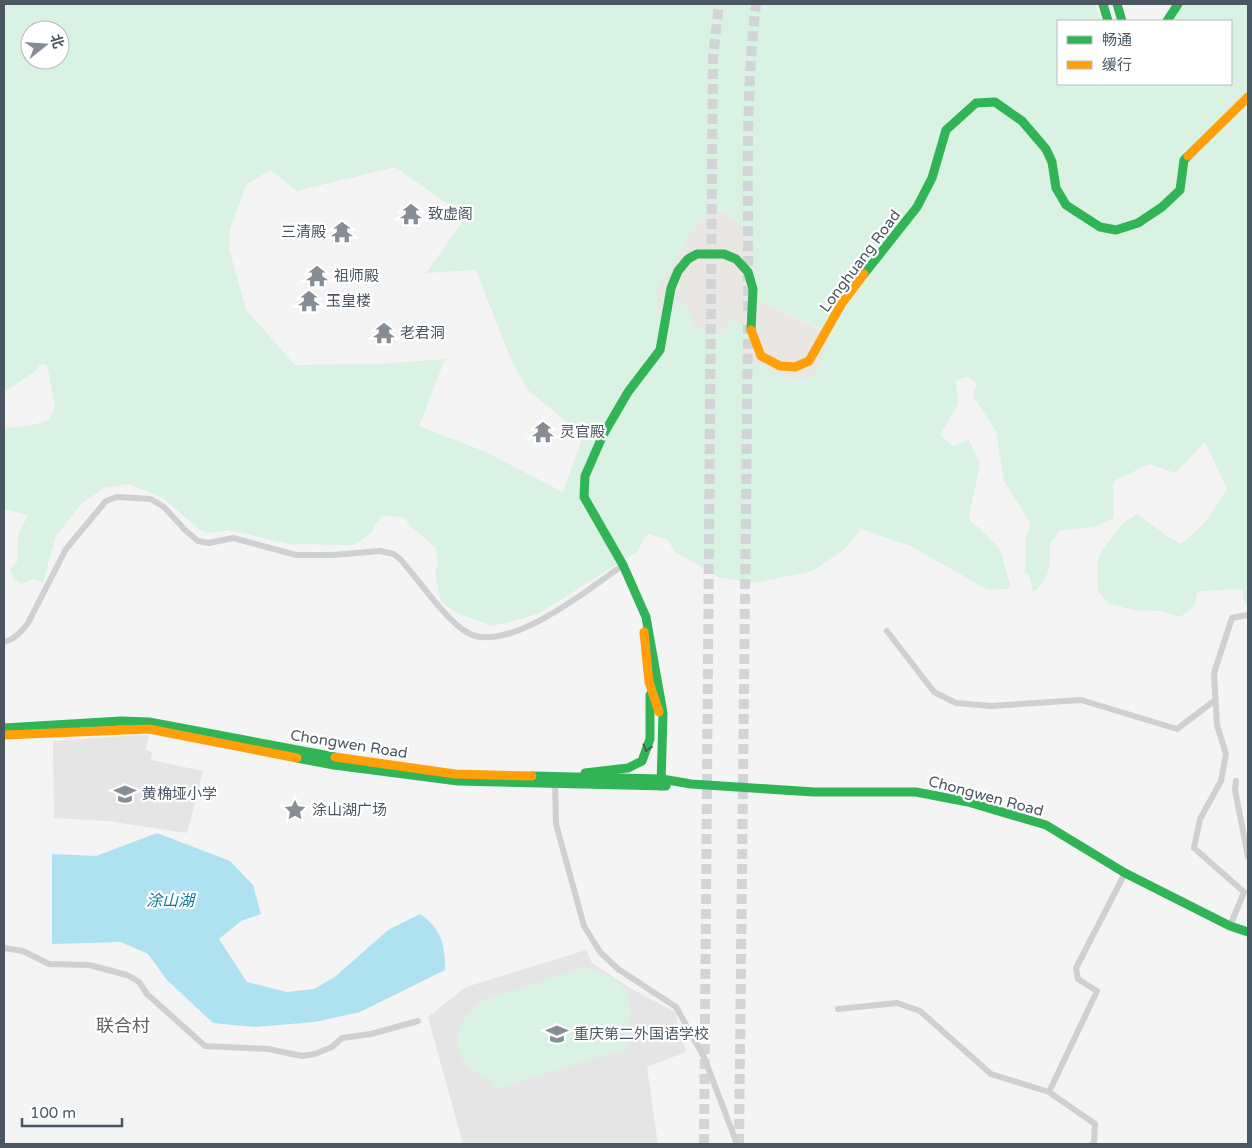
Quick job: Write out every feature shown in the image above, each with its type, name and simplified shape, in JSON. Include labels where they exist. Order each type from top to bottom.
[{"type":"main road","points":[[1103,4],[1108,20]]},
{"type":"main road","points":[[1117,4],[1122,20]]},
{"type":"main road","points":[[1168,20],[1178,4]]},
{"type":"main road","name":"Longhuang Road","points":[[659,783],[663,713],[643,609],[623,565],[584,497],[585,476],[603,435],[628,392],[660,350],[671,288],[678,271],[688,259],[706,253],[724,254],[736,259],[748,272],[753,289],[751,334],[753,343],[760,356],[780,366],[795,367],[809,361],[842,303],[918,207],[932,178],[946,130],[976,103],[995,102],[1022,121],[1046,149],[1052,162],[1056,188],[1066,205],[1100,226],[1116,230],[1138,223],[1162,207],[1180,190],[1184,160],[1248,97]]},
{"type":"main road","name":"Longhuang Road","points":[[648,640],[649,682],[659,714],[659,783]]},
{"type":"main road","points":[[555,781],[628,768],[642,761],[648,748],[650,733],[649,682],[652,685],[655,684],[657,675]]},
{"type":"main road","name":"Chongwen Road","points":[[4,728],[121,721],[156,722],[353,760],[472,775],[555,781]]},
{"type":"main road","name":"Chongwen Road","points":[[4,735],[124,728],[149,729],[334,765],[458,781],[659,783],[814,792],[916,792],[959,800],[1046,825],[1125,873],[1230,926],[1248,932]]},
{"type":"street","points":[[4,642],[11,640],[21,633],[28,623],[66,549],[84,526],[106,501],[118,497],[151,499],[164,507],[186,531],[198,540],[209,543],[233,538],[296,555],[333,555],[380,551],[394,554],[452,621],[468,634],[476,636],[497,636],[525,628],[550,617],[623,565]]},
{"type":"street","points":[[1230,926],[1244,892],[1194,848],[1200,819],[1221,781],[1226,754],[1217,725],[1214,701],[1214,673],[1232,618],[1248,615]]},
{"type":"street","points":[[887,631],[934,692],[956,703],[990,706],[1081,700],[1177,729],[1214,701]]},
{"type":"street","points":[[555,781],[554,809],[557,831],[584,926],[600,952],[618,969],[676,1007],[704,1057],[737,1144]]},
{"type":"street","points":[[1236,781],[1234,790],[1248,857]]},
{"type":"street","points":[[1049,1092],[1097,991],[1078,979],[1076,968],[1125,873]]},
{"type":"street","points":[[4,948],[24,951],[49,964],[89,965],[127,975],[139,982],[147,994],[205,1046],[268,1049],[302,1056],[315,1054],[332,1047],[342,1038],[371,1034],[418,1021]]},
{"type":"street","points":[[838,1009],[897,1004],[920,1012],[992,1074],[1049,1092],[1095,1124],[1094,1142],[1092,1144]]},
{"type":"shaded area","points":[[712,211],[724,212],[750,232],[754,292],[760,301],[830,334],[818,371],[805,381],[791,380],[744,357],[741,350],[748,337],[730,320],[720,336],[691,327],[692,315],[679,305],[662,314],[658,314],[656,289],[698,222],[707,213]]},
{"type":"shaded area","name":"黄桷垭小学","points":[[149,735],[146,750],[152,752],[151,760],[203,771],[187,833],[107,821],[54,818],[53,741]]},
{"type":"shaded area","name":"重庆第二外国语学校","points":[[586,950],[592,963],[630,988],[675,1012],[686,1052],[647,1067],[658,1144],[463,1144],[428,1017],[466,987]]},
{"type":"green space","points":[[4,4],[1095,4],[1099,16],[1104,20],[1057,20],[1057,85],[1232,85],[1232,20],[1163,20],[1176,4],[1248,4],[1248,606],[1243,600],[1243,589],[1202,591],[1197,593],[1195,606],[1180,617],[1160,611],[1134,610],[1109,604],[1098,591],[1097,565],[1100,554],[1122,524],[1137,514],[1181,544],[1212,513],[1227,489],[1205,442],[1175,473],[1149,464],[1116,480],[1113,484],[1114,518],[1095,527],[1060,530],[1050,544],[1046,577],[1033,592],[1029,575],[1025,573],[1025,538],[1030,527],[1029,521],[1004,481],[996,431],[973,396],[977,384],[968,377],[956,380],[958,404],[940,435],[953,446],[969,440],[980,464],[969,517],[971,522],[1000,549],[1010,586],[1007,589],[988,590],[911,546],[861,529],[845,549],[813,571],[754,583],[718,577],[674,551],[668,540],[648,534],[638,551],[538,614],[493,626],[457,613],[440,599],[435,571],[438,566],[436,548],[410,526],[404,517],[383,516],[375,524],[371,533],[354,545],[289,544],[229,530],[209,533],[200,530],[163,498],[129,484],[104,488],[81,504],[56,536],[43,583],[33,579],[21,584],[13,578],[10,569],[17,562],[18,535],[28,515],[4,509],[4,428],[29,426],[49,420],[55,407],[47,365],[41,364],[34,372],[4,392]],"holes":[[[395,167],[466,217],[426,273],[476,270],[510,357],[527,389],[583,436],[563,492],[486,452],[419,426],[445,359],[379,364],[295,365],[246,310],[229,248],[230,229],[246,185],[270,170],[297,191]],[[712,212],[724,212],[750,232],[754,292],[760,301],[830,333],[818,371],[805,381],[791,380],[744,357],[742,346],[752,333],[735,318],[730,320],[720,336],[691,327],[692,315],[688,307],[679,305],[662,314],[658,314],[656,289],[698,222]]]},
{"type":"green space","points":[[583,968],[608,975],[625,990],[631,1011],[625,1036],[628,1048],[493,1090],[490,1080],[476,1073],[460,1055],[457,1044],[458,1033],[470,1011],[481,1001]]},
{"type":"water","name":"涂山湖","points":[[157,833],[230,861],[253,885],[261,914],[241,921],[219,939],[247,982],[287,992],[314,989],[336,976],[388,930],[420,914],[433,926],[441,938],[445,970],[360,1012],[315,1022],[254,1027],[213,1023],[167,980],[148,954],[121,942],[52,944],[52,854],[96,856]]},
{"type":"tunnel","points":[[704,1144],[713,57],[719,4]]},
{"type":"tunnel","points":[[748,311],[748,118],[756,4]]},
{"type":"tunnel","points":[[739,1144],[748,325]]},
{"type":"traffic: fast","points":[[1103,4],[1108,20]]},
{"type":"traffic: fast","points":[[1117,4],[1122,20]]},
{"type":"traffic: fast","points":[[1168,20],[1178,4]]},
{"type":"traffic: fast","points":[[864,274],[917,207],[932,178],[946,130],[976,103],[995,102],[1022,121],[1046,149],[1052,162],[1056,188],[1066,205],[1100,227],[1116,230],[1138,223],[1162,207],[1180,190],[1184,160],[1188,156]]},
{"type":"traffic: fast","points":[[661,786],[663,713],[646,617],[623,565],[584,497],[585,476],[603,435],[628,392],[660,350],[671,288],[678,271],[688,259],[697,254],[724,254],[736,259],[748,272],[753,289],[751,330]]},
{"type":"traffic: fast","points":[[585,773],[628,768],[642,761],[650,739],[650,695]]},
{"type":"traffic: fast","points":[[4,728],[121,721],[149,722],[335,757]]},
{"type":"traffic: fast","points":[[297,758],[334,765],[458,781],[666,786]]},
{"type":"traffic: fast","points":[[532,776],[662,779],[691,784],[814,792],[916,792],[968,802],[1046,825],[1125,873],[1230,926],[1248,932]]},
{"type":"traffic: slow","points":[[1188,156],[1248,97]]},
{"type":"traffic: slow","points":[[751,330],[761,356],[780,366],[795,367],[809,361],[842,303],[864,274]]},
{"type":"traffic: slow","points":[[644,632],[649,682],[659,712]]},
{"type":"traffic: slow","points":[[4,735],[149,729],[297,758]]},
{"type":"traffic: slow","points":[[335,757],[455,774],[532,776]]},
{"type":"place","name":"致虚阁","points":[[411,214]]},
{"type":"place","name":"三清殿","points":[[342,232]]},
{"type":"place","name":"祖师殿","points":[[317,276]]},
{"type":"place","name":"玉皇楼","points":[[309,301]]},
{"type":"place","name":"老君洞","points":[[384,333]]},
{"type":"place","name":"灵官殿","points":[[543,432]]},
{"type":"place","name":"黄桷垭小学","points":[[125,794]]},
{"type":"place","name":"涂山湖广场","points":[[295,810]]},
{"type":"place","name":"重庆第二外国语学校","points":[[557,1034]]},
{"type":"district","name":"联合村","points":[[123,1026]]}]
